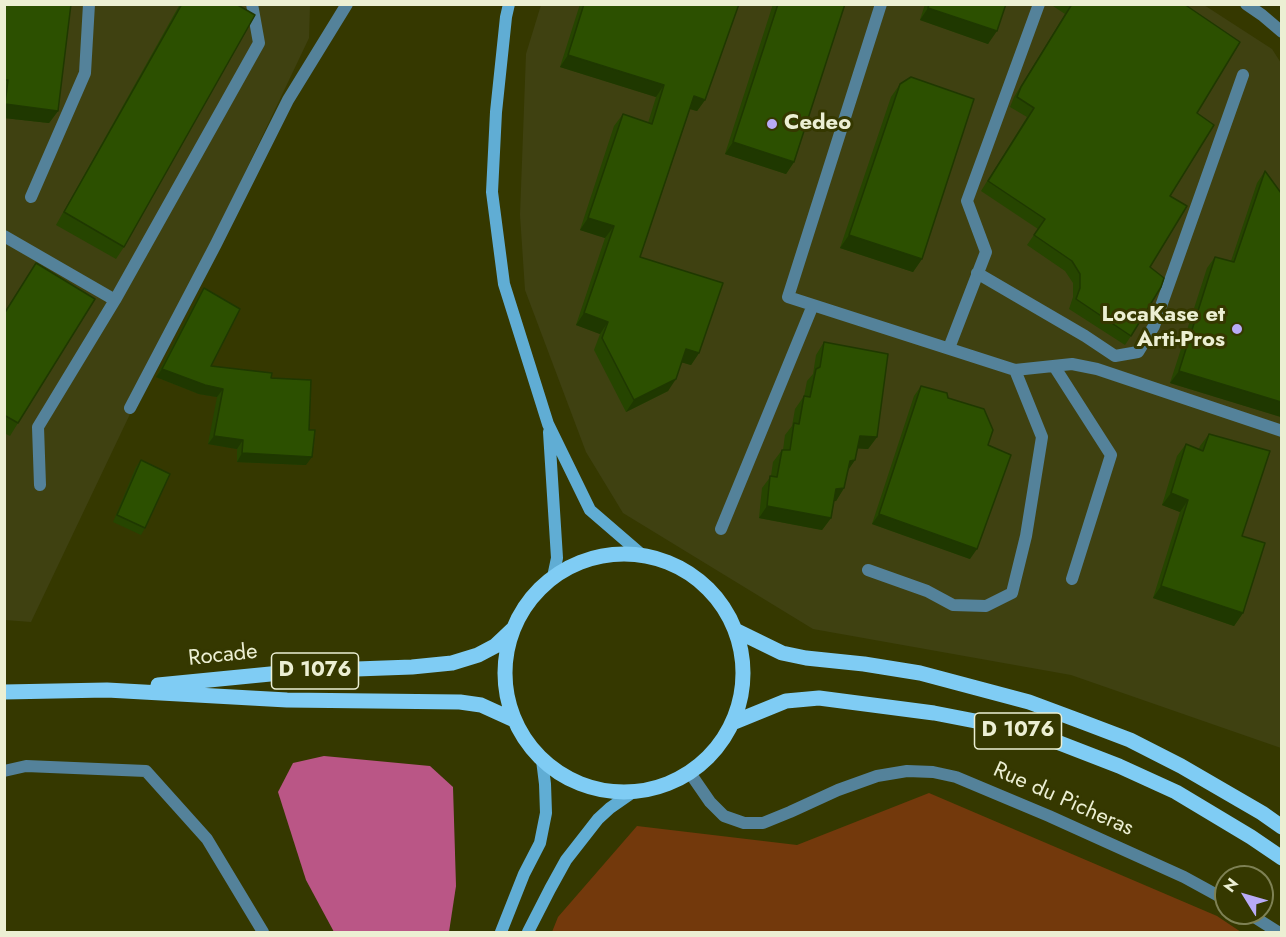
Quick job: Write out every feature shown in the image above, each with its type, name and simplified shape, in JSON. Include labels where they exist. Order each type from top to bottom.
[{"type":"main road","points":[[509,4],[496,112],[492,192],[504,284],[548,424],[590,510],[641,554],[682,568],[715,594],[737,631],[744,662],[742,693],[732,723],[715,751],[690,773],[663,786],[633,792],[600,790],[569,780],[542,760],[526,742],[514,720],[506,690],[505,659],[513,629],[529,600],[553,577],[595,557],[641,554]]},
{"type":"main road","points":[[548,424],[556,558],[553,577]]},
{"type":"main road","name":"Rocade","points":[[107,690],[301,671],[412,667],[452,663],[478,655],[495,646],[513,629]]},
{"type":"main road","name":"D 1076","points":[[737,631],[782,653],[920,673],[1029,702],[1130,740],[1181,766],[1262,813],[1281,827]]},
{"type":"main road","name":"Rocade","points":[[4,692],[107,690],[287,700],[460,702],[481,705],[514,720]]},
{"type":"main road","name":"D 1076","points":[[732,723],[786,701],[819,698],[934,713],[1001,726],[1057,742],[1119,765],[1176,792],[1251,837],[1281,858]]},
{"type":"main road","points":[[501,933],[524,874],[540,843],[546,813],[542,760]]},
{"type":"main road","points":[[528,933],[567,860],[598,819],[633,792]]},
{"type":"street","points":[[31,197],[85,73],[89,4]]},
{"type":"street","points":[[40,485],[38,427],[115,300],[259,43],[252,4]]},
{"type":"street","points":[[130,408],[288,100],[347,4]]},
{"type":"street","points":[[881,4],[788,297],[1016,370],[1072,364],[1096,369],[1281,431]]},
{"type":"street","points":[[949,348],[986,252],[967,201],[1039,4]]},
{"type":"street","points":[[1246,4],[1262,10],[1281,32]]},
{"type":"street","points":[[978,273],[1115,356],[1138,352],[1154,326],[1243,75]]},
{"type":"street","points":[[4,236],[115,300]]},
{"type":"street","points":[[721,529],[813,305]]},
{"type":"street","points":[[1054,366],[1111,455],[1072,579]]},
{"type":"street","points":[[868,570],[927,591],[953,605],[986,606],[1012,593],[1026,536],[1042,436],[1016,370]]},
{"type":"street","points":[[4,771],[26,766],[146,771],[207,839],[263,933]]},
{"type":"street","name":"Rue du Picheras","points":[[690,773],[710,802],[724,816],[744,822],[763,823],[838,790],[877,776],[907,771],[933,772],[956,777],[1049,816],[1184,877],[1214,893]]},
{"type":"shaded area","points":[[5,5],[310,5],[309,38],[31,622],[5,620]]},
{"type":"shaded area","points":[[541,5],[1204,5],[1272,49],[1281,63],[1281,748],[1071,675],[813,629],[623,513],[586,452],[525,290],[520,215],[526,54]]},
{"type":"shaded area","points":[[324,756],[430,766],[453,787],[456,886],[449,932],[334,932],[306,880],[278,792],[293,763]]},
{"type":"shaded area","points":[[929,793],[1214,915],[1214,925],[1230,925],[1241,932],[552,932],[558,917],[637,826],[797,845]]},
{"type":"building","points":[[4,4],[71,4],[58,111],[5,104],[8,80],[4,80]]},
{"type":"building","points":[[182,4],[236,4],[255,15],[124,247],[64,212]]},
{"type":"building","points":[[584,4],[739,4],[705,100],[694,96],[640,257],[723,283],[699,353],[686,349],[676,379],[634,400],[602,338],[608,322],[584,313],[614,226],[588,218],[623,114],[652,124],[664,85],[568,55]]},
{"type":"building","points":[[778,4],[845,4],[794,162],[733,142]]},
{"type":"building","points":[[929,4],[1006,4],[997,31],[928,8]]},
{"type":"building","points":[[1072,4],[1184,4],[1240,42],[1197,113],[1214,125],[1170,196],[1187,206],[1150,267],[1164,278],[1161,287],[1131,336],[1076,299],[1080,288],[1080,274],[1072,261],[1034,235],[1045,219],[988,181],[1034,108],[1017,97],[1021,87]]},
{"type":"building","points":[[911,77],[974,99],[922,259],[849,235],[900,84]]},
{"type":"building","name":"LocaKase et Arti-Pros","points":[[1265,171],[1281,193],[1281,402],[1179,371],[1215,257],[1234,262]]},
{"type":"building","points":[[36,263],[95,299],[18,423],[4,415],[4,314]]},
{"type":"building","points":[[204,288],[240,309],[211,366],[272,373],[271,378],[311,380],[309,430],[315,430],[312,457],[242,453],[243,440],[214,436],[223,389],[205,385],[162,369]]},
{"type":"building","points":[[824,342],[888,354],[877,437],[860,436],[855,460],[850,461],[844,488],[836,489],[831,518],[767,506],[770,476],[777,477],[782,450],[790,450],[794,423],[799,424],[804,396],[810,397],[816,369],[820,367]]},
{"type":"building","points":[[921,386],[947,393],[948,398],[984,409],[993,430],[988,445],[1011,455],[977,549],[879,514]]},
{"type":"building","points":[[1209,434],[1270,451],[1242,536],[1265,543],[1243,613],[1161,586],[1188,500],[1171,493],[1186,444],[1203,451]]},
{"type":"building","points":[[141,460],[170,474],[145,528],[117,515]]},
{"type":"place","name":"Cedeo","points":[[772,124]]},
{"type":"place","name":"LocaKase et Arti-Pros","points":[[1237,329]]}]
